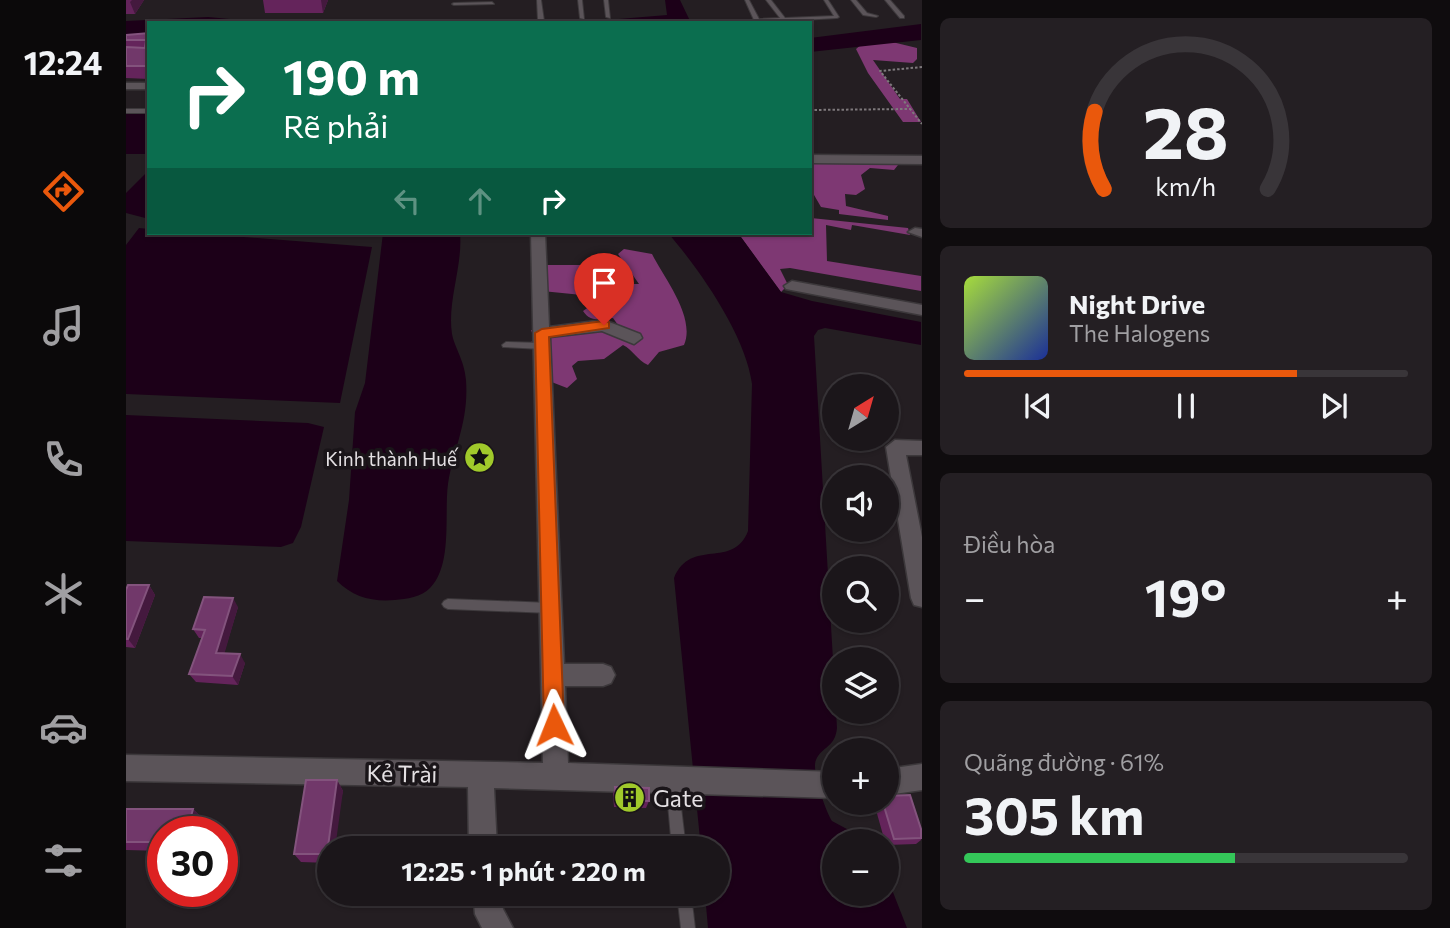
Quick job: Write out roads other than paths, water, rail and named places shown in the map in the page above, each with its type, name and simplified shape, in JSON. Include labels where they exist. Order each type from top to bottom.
[{"type":"street","points":[[126,86],[147,86]]},
{"type":"street","points":[[812,159],[922,160]]},
{"type":"street","points":[[538,235],[556,776]]},
{"type":"street","points":[[792,286],[922,310]]},
{"type":"street","points":[[542,340],[604,325],[634,338]]},
{"type":"street","points":[[922,448],[895,447],[922,598]]},
{"type":"street","points":[[552,675],[603,675]]},
{"type":"street","name":"Kẻ Trài","points":[[126,768],[674,778],[822,784]]},
{"type":"street","points":[[480,774],[482,836]]},
{"type":"street","points":[[899,780],[922,777]]},
{"type":"street","points":[[488,906],[489,914],[499,928]]},
{"type":"lane","points":[[539,0],[541,21]]},
{"type":"lane","points":[[580,0],[582,18]]},
{"type":"lane","points":[[606,0],[608,17]]},
{"type":"lane","points":[[747,0],[757,21],[837,17],[826,0]]},
{"type":"lane","points":[[768,0],[783,19]]},
{"type":"lane","points":[[853,0],[865,14],[876,16]]},
{"type":"lane","points":[[887,0],[902,17]]},
{"type":"lane","points":[[453,12],[455,2],[492,3]]},
{"type":"lane","points":[[126,111],[147,111]]},
{"type":"lane","points":[[506,345],[542,340]]},
{"type":"lane","points":[[448,604],[550,608]]},
{"type":"lane","points":[[674,778],[678,836]]},
{"type":"lane","points":[[685,906],[688,928]]},
{"type":"place","name":"Kinh thành Huế","points":[[480,458]]},
{"type":"place","name":"Gate","points":[[630,798]]}]
